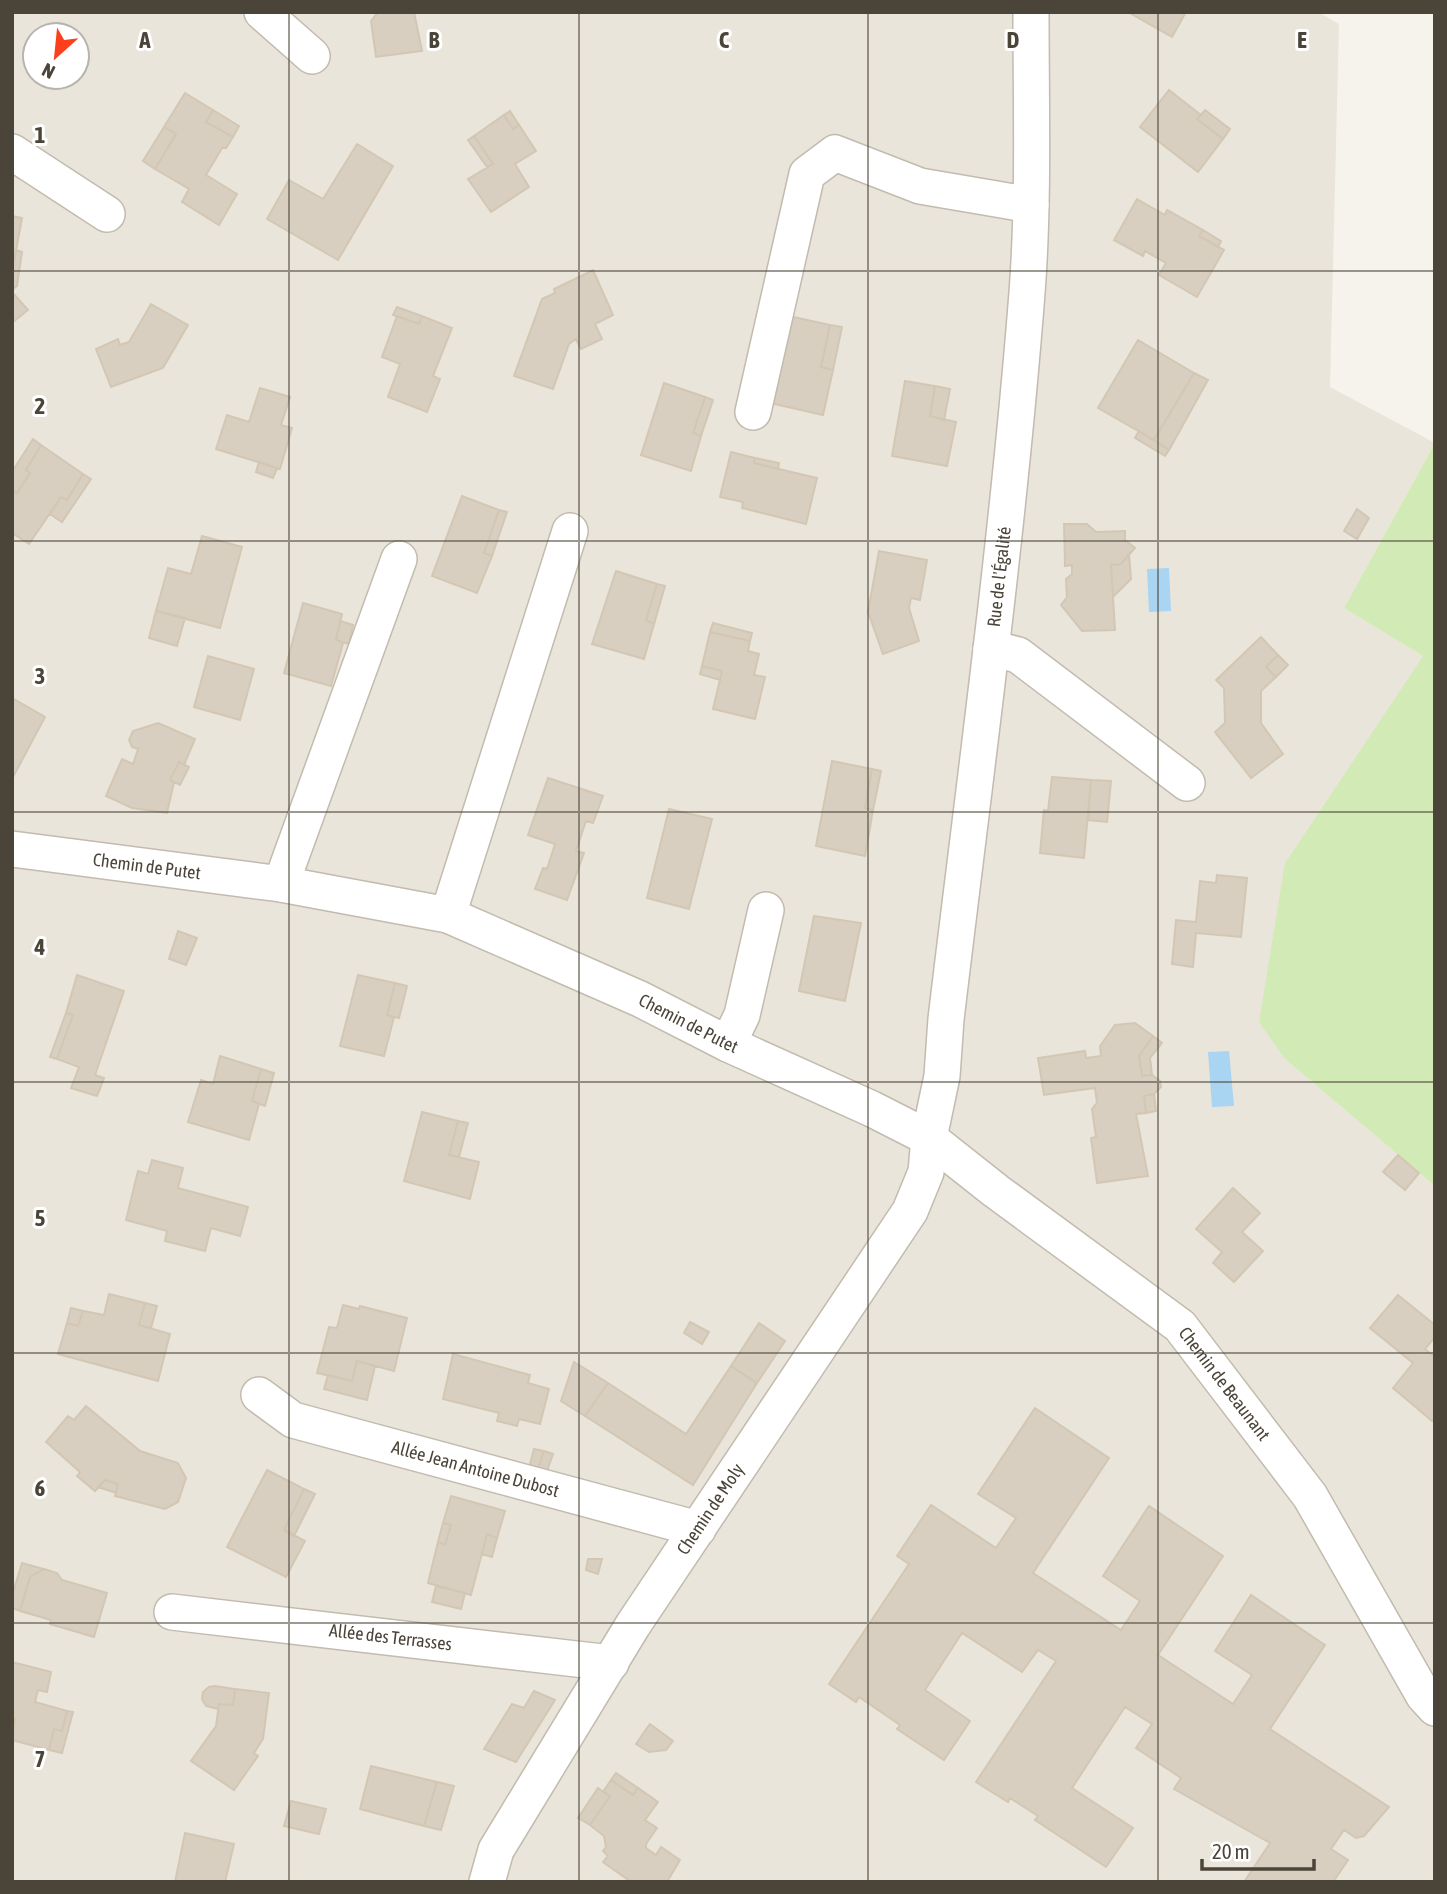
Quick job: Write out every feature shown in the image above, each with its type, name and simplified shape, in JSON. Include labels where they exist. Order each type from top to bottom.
[{"type":"street","points":[[262,12],[312,56]]},
{"type":"street","name":"Rue de l'Égalité","points":[[929,1138],[942,1076],[946,1019],[992,638],[1027,291],[1031,205],[1031,12]]},
{"type":"street","points":[[12,152],[107,214]]},
{"type":"street","points":[[753,412],[807,174],[835,153],[920,186],[1031,205]]},
{"type":"street","points":[[448,915],[570,531]]},
{"type":"street","points":[[281,884],[399,559]]},
{"type":"street","points":[[992,638],[1021,636],[1169,743]]},
{"type":"street","points":[[992,638],[1187,783]]},
{"type":"street","name":"Chemin de Putet","points":[[12,849],[281,884],[448,915],[640,999],[728,1044],[872,1109],[929,1138]]},
{"type":"street","points":[[728,1044],[742,1015],[766,910]]},
{"type":"street","name":"Chemin de Moly","points":[[486,1882],[496,1850],[633,1625],[910,1212],[926,1172],[929,1138]]},
{"type":"street","name":"Chemin de Beaunant","points":[[929,1138],[996,1191],[1180,1326],[1310,1496],[1424,1696],[1435,1708]]},
{"type":"street","name":"Allée Jean Antoine Dubost","points":[[259,1395],[293,1420],[698,1529]]},
{"type":"street","name":"Allée des Terrasses","points":[[172,1612],[611,1663]]},
{"type":"shaded area","points":[[12,12],[1318,12],[1339,24],[1330,387],[1435,443],[1344,608],[1423,656],[1285,863],[1285,1059],[1435,1186],[1435,1882],[12,1882]]},
{"type":"green space","points":[[1435,443],[1435,1186],[1285,1059],[1259,1022],[1285,863],[1423,656],[1344,608]]},
{"type":"water","points":[[1169,568],[1171,611],[1149,612],[1147,569]]},
{"type":"water","points":[[1229,1051],[1234,1106],[1212,1107],[1208,1052]]},
{"type":"building","points":[[375,12],[414,12],[422,51],[376,57],[371,21],[376,15]]},
{"type":"building","points":[[1128,12],[1186,12],[1172,37]]},
{"type":"building","points":[[1169,90],[1201,115],[1197,119],[1223,139],[1198,172],[1140,127]]},
{"type":"building","points":[[185,93],[213,110],[206,122],[233,137],[226,148],[222,148],[206,175],[237,194],[219,225],[182,202],[189,189],[155,169],[176,134],[164,127]]},
{"type":"building","points":[[213,110],[239,126],[233,137],[206,122]]},
{"type":"building","points":[[1205,110],[1230,129],[1223,139],[1197,119]]},
{"type":"building","points":[[510,111],[519,125],[513,129],[504,115]]},
{"type":"building","points":[[504,115],[513,129],[519,125],[536,151],[515,164],[529,187],[491,212],[468,179],[493,164],[474,136]]},
{"type":"building","points":[[164,127],[176,134],[155,169],[143,161]]},
{"type":"building","points":[[474,136],[493,164],[487,167],[468,140]]},
{"type":"building","points":[[357,144],[393,166],[338,260],[267,219],[289,180],[323,199]]},
{"type":"building","points":[[1137,199],[1165,215],[1167,210],[1203,230],[1199,236],[1224,250],[1197,297],[1159,275],[1166,263],[1145,251],[1143,256],[1114,240]]},
{"type":"building","points":[[12,216],[22,218],[13,267],[12,267]]},
{"type":"building","points":[[1203,230],[1221,241],[1218,247],[1199,236]]},
{"type":"building","points":[[16,250],[22,252],[17,286],[12,290],[12,267]]},
{"type":"building","points":[[593,270],[613,315],[595,324],[602,339],[581,349],[576,339],[569,344],[553,389],[514,376],[542,299],[555,293],[554,289]]},
{"type":"building","points":[[12,292],[28,310],[12,323]]},
{"type":"building","points":[[151,304],[188,325],[163,368],[111,387],[96,349],[118,339],[120,345],[129,342]]},
{"type":"building","points":[[397,307],[422,316],[419,324],[393,315]]},
{"type":"building","points":[[397,316],[419,324],[422,316],[452,328],[433,376],[440,379],[427,412],[388,397],[400,364],[382,357]]},
{"type":"building","points":[[789,316],[830,325],[821,367],[833,370],[823,415],[770,403]]},
{"type":"building","points":[[830,325],[842,327],[833,370],[821,367]]},
{"type":"building","points":[[1138,340],[1194,373],[1154,440],[1098,408]]},
{"type":"building","points":[[1194,373],[1208,380],[1169,450],[1154,440]]},
{"type":"building","points":[[905,381],[935,386],[930,416],[956,422],[947,466],[892,456]]},
{"type":"building","points":[[664,383],[705,397],[693,433],[701,436],[691,471],[641,455]]},
{"type":"building","points":[[935,386],[950,389],[944,420],[930,416]]},
{"type":"building","points":[[260,388],[290,397],[281,425],[292,428],[280,469],[216,449],[227,415],[249,422]]},
{"type":"building","points":[[705,397],[713,400],[701,436],[693,433]]},
{"type":"building","points":[[1139,431],[1169,450],[1165,456],[1135,438]]},
{"type":"building","points":[[33,439],[41,445],[26,470],[30,473],[17,493],[12,489],[12,472]]},
{"type":"building","points":[[41,445],[83,474],[67,500],[61,497],[29,544],[12,533],[12,489],[17,493],[30,473],[26,470]]},
{"type":"building","points":[[731,452],[755,458],[754,463],[817,478],[806,524],[742,508],[743,502],[720,497]]},
{"type":"building","points":[[755,458],[779,463],[778,469],[754,463]]},
{"type":"building","points":[[259,462],[277,468],[273,478],[256,472]]},
{"type":"building","points":[[83,474],[91,479],[62,522],[50,514],[61,497],[67,500]]},
{"type":"building","points":[[462,496],[499,510],[484,553],[492,556],[477,593],[432,576]]},
{"type":"building","points":[[1357,509],[1369,518],[1357,539],[1344,531]]},
{"type":"building","points":[[499,510],[507,512],[492,556],[484,553]]},
{"type":"building","points":[[1064,524],[1087,524],[1096,532],[1125,531],[1125,540],[1135,548],[1121,564],[1111,565],[1115,630],[1082,631],[1061,605],[1067,597],[1066,579],[1072,574],[1072,565],[1065,566]]},
{"type":"building","points":[[202,536],[242,547],[220,628],[156,611],[168,568],[191,574]]},
{"type":"building","points":[[879,551],[927,560],[920,600],[911,598],[909,608],[919,641],[883,654],[868,612]]},
{"type":"building","points":[[1129,554],[1131,579],[1113,597],[1111,565],[1121,564]]},
{"type":"building","points":[[616,571],[657,584],[646,620],[654,624],[644,659],[592,644]]},
{"type":"building","points":[[657,584],[665,586],[654,624],[646,620]]},
{"type":"building","points":[[303,603],[342,614],[336,640],[343,643],[331,686],[284,673]]},
{"type":"building","points":[[156,611],[185,618],[177,646],[149,638]]},
{"type":"building","points":[[340,621],[353,625],[349,644],[336,640]]},
{"type":"building","points":[[713,623],[752,633],[750,641],[710,632]]},
{"type":"building","points":[[710,632],[750,641],[748,651],[759,654],[754,675],[765,677],[755,719],[713,709],[722,671],[702,666]]},
{"type":"building","points":[[1261,637],[1278,655],[1266,667],[1276,677],[1261,691],[1261,723],[1283,754],[1251,778],[1215,732],[1225,723],[1224,688],[1216,680]]},
{"type":"building","points":[[1278,655],[1288,665],[1276,677],[1266,667]]},
{"type":"building","points":[[208,656],[254,669],[240,720],[194,707]]},
{"type":"building","points":[[702,666],[722,671],[720,680],[700,674]]},
{"type":"building","points":[[12,698],[45,717],[12,779]]},
{"type":"building","points":[[158,723],[195,739],[184,765],[179,762],[170,780],[174,782],[167,813],[132,808],[106,796],[122,759],[133,764],[138,749],[132,747],[129,740],[133,731]]},
{"type":"building","points":[[832,761],[872,769],[865,808],[873,810],[865,856],[816,846]]},
{"type":"building","points":[[179,762],[189,767],[180,785],[170,780]]},
{"type":"building","points":[[872,769],[881,771],[873,810],[865,808]]},
{"type":"building","points":[[1052,777],[1091,780],[1084,858],[1040,853],[1044,810],[1048,811]]},
{"type":"building","points":[[548,778],[603,796],[593,823],[586,821],[576,851],[584,853],[567,900],[535,889],[543,868],[547,869],[555,844],[528,835]]},
{"type":"building","points":[[1091,780],[1111,781],[1107,822],[1088,820]]},
{"type":"building","points":[[669,809],[712,819],[689,909],[647,898]]},
{"type":"building","points":[[1217,875],[1247,878],[1241,937],[1196,933],[1193,967],[1172,964],[1176,920],[1196,922],[1200,881],[1216,883]]},
{"type":"building","points":[[814,916],[861,923],[845,1001],[799,991]]},
{"type":"building","points":[[178,931],[197,938],[186,965],[169,959]]},
{"type":"building","points":[[77,975],[124,991],[95,1075],[104,1078],[97,1096],[71,1088],[79,1067],[57,1059],[73,1015],[66,1013]]},
{"type":"building","points":[[358,975],[395,983],[387,1015],[394,1017],[384,1056],[340,1046]]},
{"type":"building","points":[[395,983],[407,986],[399,1018],[387,1015]]},
{"type":"building","points":[[66,1013],[73,1015],[57,1059],[50,1057]]},
{"type":"building","points":[[1135,1023],[1153,1036],[1139,1056],[1142,1076],[1152,1075],[1160,1081],[1161,1087],[1154,1094],[1144,1096],[1146,1113],[1136,1114],[1148,1176],[1097,1183],[1091,1138],[1096,1137],[1092,1109],[1097,1103],[1095,1088],[1044,1095],[1038,1058],[1085,1051],[1086,1058],[1101,1056],[1100,1046],[1115,1025]]},
{"type":"building","points":[[1153,1036],[1162,1043],[1150,1058],[1152,1075],[1142,1076],[1139,1056]]},
{"type":"building","points":[[220,1056],[261,1069],[252,1101],[259,1104],[249,1140],[188,1122],[201,1080],[213,1084]]},
{"type":"building","points":[[261,1069],[274,1073],[265,1106],[252,1101]]},
{"type":"building","points":[[1154,1094],[1156,1111],[1146,1113],[1144,1096]]},
{"type":"building","points":[[422,1112],[458,1121],[449,1155],[479,1162],[470,1199],[404,1181]]},
{"type":"building","points":[[458,1121],[468,1123],[459,1157],[449,1155]]},
{"type":"building","points":[[1398,1155],[1419,1173],[1405,1190],[1383,1172]]},
{"type":"building","points":[[152,1160],[183,1168],[178,1188],[248,1207],[240,1236],[211,1228],[205,1251],[165,1241],[167,1231],[126,1220],[138,1171],[148,1174]]},
{"type":"building","points":[[1233,1188],[1260,1213],[1242,1232],[1263,1251],[1234,1282],[1213,1263],[1222,1252],[1196,1229]]},
{"type":"building","points":[[109,1294],[145,1303],[139,1325],[170,1334],[158,1381],[58,1354],[67,1323],[78,1326],[83,1311],[104,1315]]},
{"type":"building","points":[[1398,1295],[1435,1325],[1435,1337],[1425,1349],[1435,1357],[1435,1418],[1432,1421],[1393,1388],[1413,1363],[1370,1328]]},
{"type":"building","points":[[145,1303],[157,1306],[151,1328],[139,1325]]},
{"type":"building","points":[[343,1305],[359,1309],[360,1306],[407,1318],[394,1371],[357,1361],[352,1381],[317,1373],[329,1327],[337,1328]]},
{"type":"building","points":[[71,1308],[83,1311],[78,1326],[67,1323]]},
{"type":"building","points":[[690,1322],[709,1332],[702,1344],[684,1333]]},
{"type":"building","points":[[759,1323],[785,1341],[757,1383],[731,1366]]},
{"type":"building","points":[[453,1354],[530,1375],[528,1383],[549,1389],[540,1424],[519,1419],[517,1426],[497,1421],[499,1413],[443,1399]]},
{"type":"building","points":[[357,1361],[375,1366],[367,1400],[324,1389],[328,1375],[352,1381]]},
{"type":"building","points":[[574,1362],[608,1383],[585,1416],[561,1401]]},
{"type":"building","points":[[731,1366],[757,1383],[693,1485],[585,1416],[608,1383],[686,1434]]},
{"type":"building","points":[[86,1406],[140,1451],[178,1463],[186,1478],[178,1502],[165,1509],[115,1496],[118,1484],[105,1480],[95,1491],[77,1476],[80,1472],[46,1442],[68,1416],[74,1420]]},
{"type":"building","points":[[1035,1408],[1109,1458],[1033,1573],[1121,1630],[1140,1601],[1103,1576],[1149,1506],[1223,1556],[1158,1655],[1233,1704],[1252,1675],[1215,1651],[1251,1595],[1325,1645],[1270,1729],[1389,1807],[1364,1836],[1356,1838],[1344,1830],[1331,1849],[1348,1860],[1333,1882],[1244,1882],[1270,1843],[1174,1789],[1181,1778],[1136,1748],[1152,1724],[1125,1707],[1072,1788],[1133,1828],[1106,1867],[1035,1820],[1038,1816],[1010,1798],[1008,1802],[976,1782],[1056,1661],[1038,1650],[1022,1672],[962,1633],[925,1690],[970,1721],[944,1760],[897,1729],[900,1725],[859,1697],[856,1702],[829,1684],[909,1564],[897,1556],[931,1505],[996,1548],[1016,1518],[978,1494]]},
{"type":"building","points":[[534,1449],[544,1451],[537,1472],[528,1472]]},
{"type":"building","points":[[544,1451],[553,1454],[545,1477],[537,1472]]},
{"type":"building","points":[[267,1470],[304,1489],[284,1530],[305,1541],[286,1577],[227,1547]]},
{"type":"building","points":[[105,1480],[118,1484],[116,1493],[98,1487]]},
{"type":"building","points":[[304,1489],[315,1494],[294,1536],[284,1530]]},
{"type":"building","points":[[451,1496],[505,1511],[497,1538],[487,1534],[471,1595],[428,1583],[438,1542],[445,1545],[451,1525],[443,1523]]},
{"type":"building","points":[[443,1523],[451,1525],[445,1545],[438,1542]]},
{"type":"building","points":[[487,1534],[497,1538],[492,1557],[482,1554]]},
{"type":"building","points":[[588,1559],[602,1559],[598,1574],[586,1570]]},
{"type":"building","points":[[22,1563],[44,1569],[30,1577],[20,1611],[12,1608],[12,1596]]},
{"type":"building","points":[[44,1569],[57,1573],[62,1580],[107,1593],[94,1637],[50,1624],[51,1620],[20,1611],[30,1577]]},
{"type":"building","points":[[436,1586],[465,1593],[461,1609],[432,1602]]},
{"type":"building","points":[[12,1662],[51,1672],[47,1692],[38,1690],[35,1702],[67,1711],[62,1731],[54,1729],[49,1750],[12,1740],[15,1719],[12,1718]]},
{"type":"building","points":[[215,1686],[235,1689],[233,1705],[219,1704],[218,1709],[206,1706],[202,1699],[203,1692]]},
{"type":"building","points":[[235,1689],[269,1693],[263,1739],[254,1753],[258,1756],[234,1790],[191,1761],[216,1726],[219,1704],[233,1705]]},
{"type":"building","points":[[534,1691],[555,1700],[516,1762],[484,1749],[512,1704],[524,1708]]},
{"type":"building","points":[[67,1711],[73,1712],[62,1753],[49,1750],[54,1729],[62,1731]]},
{"type":"building","points":[[650,1724],[673,1741],[666,1750],[649,1752],[636,1744]]},
{"type":"building","points":[[371,1766],[437,1782],[424,1826],[360,1809]]},
{"type":"building","points":[[616,1773],[638,1788],[633,1795],[611,1780]]},
{"type":"building","points":[[611,1780],[633,1795],[638,1788],[658,1802],[645,1820],[657,1828],[646,1848],[656,1855],[661,1847],[680,1860],[667,1882],[631,1882],[603,1862],[608,1856],[603,1851],[606,1847],[604,1836],[590,1825],[610,1796],[603,1792]]},
{"type":"building","points":[[437,1782],[454,1786],[441,1830],[424,1826]]},
{"type":"building","points":[[598,1788],[610,1796],[590,1825],[578,1818]]},
{"type":"building","points":[[291,1801],[326,1809],[319,1834],[284,1826]]},
{"type":"building","points":[[185,1833],[234,1844],[225,1882],[175,1882]]}]
